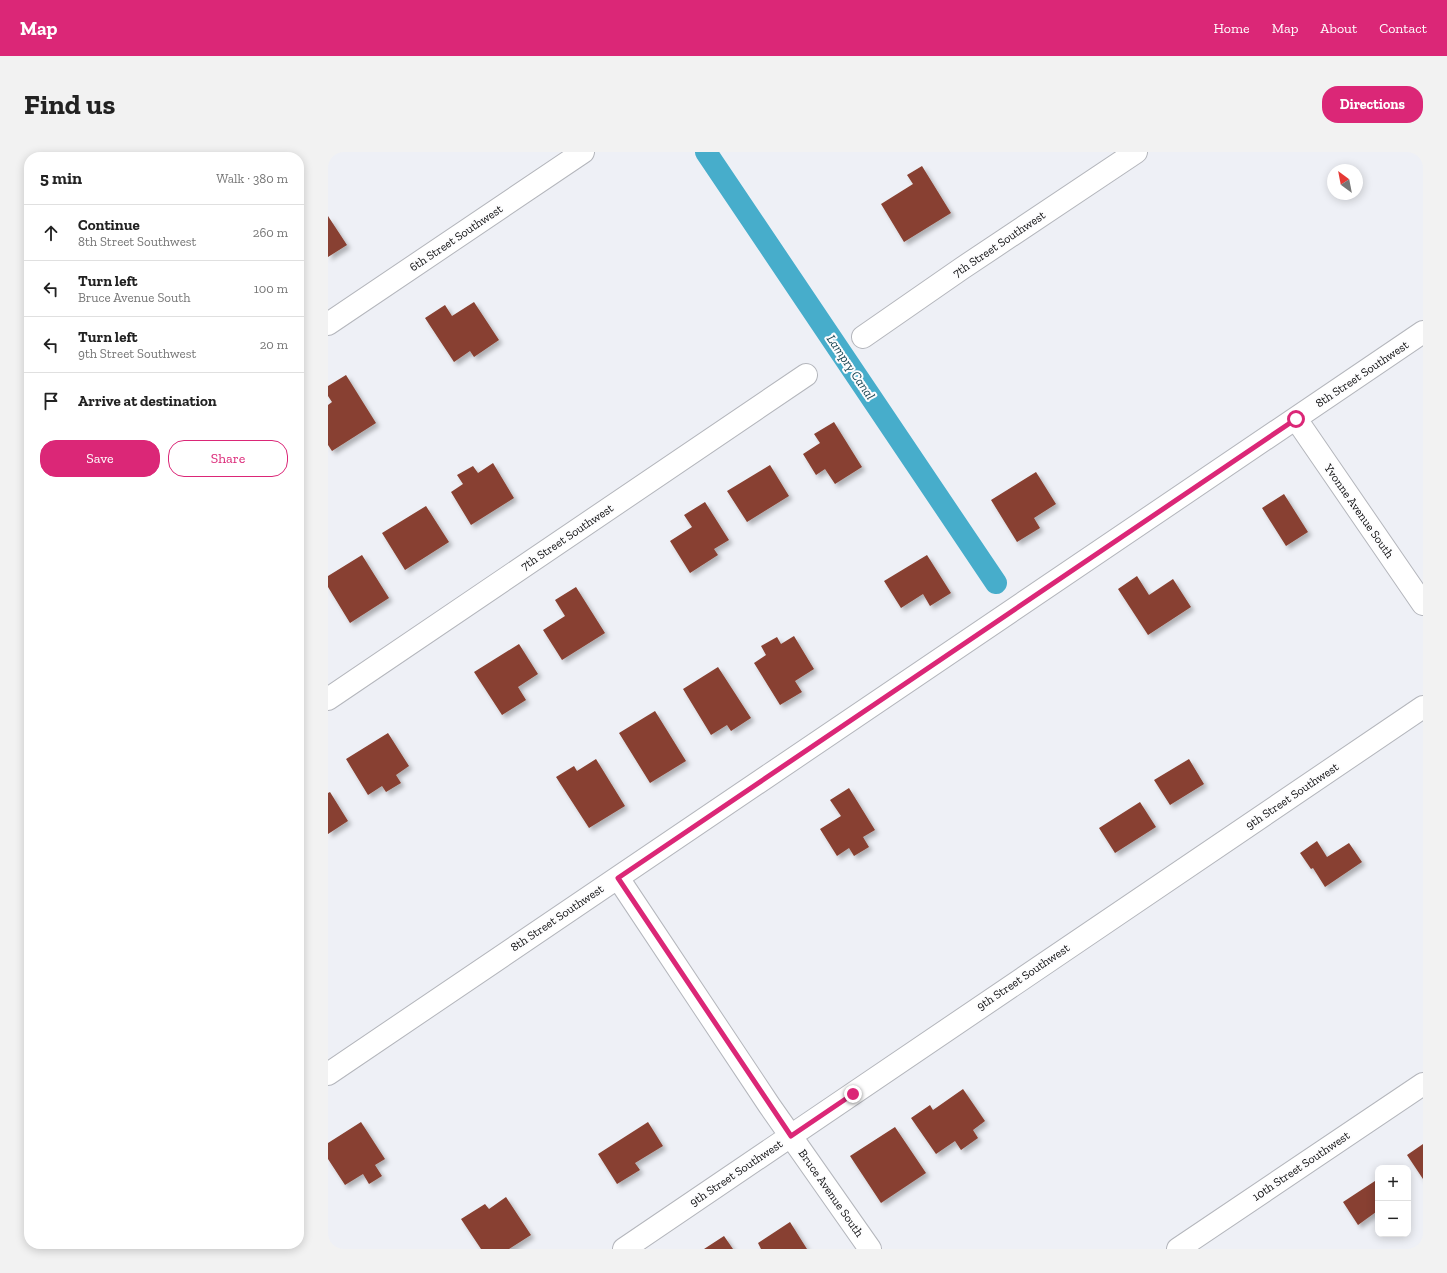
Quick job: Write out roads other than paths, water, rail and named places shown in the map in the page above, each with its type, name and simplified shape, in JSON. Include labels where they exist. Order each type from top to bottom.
[{"type":"street","name":"6th Street Southwest","points":[[328,324],[583,152]]},
{"type":"street","name":"7th Street Southwest","points":[[863,337],[960,269],[1136,152]]},
{"type":"street","name":"8th Street Southwest","points":[[328,1074],[1423,332]]},
{"type":"street","name":"7th Street Southwest","points":[[328,699],[806,375]]},
{"type":"street","name":"Yvonne Avenue South","points":[[1296,419],[1423,604]]},
{"type":"street","name":"9th Street Southwest","points":[[624,1249],[1423,707]]},
{"type":"street","name":"Bruce Avenue South","points":[[618,878],[791,1136],[870,1249]]},
{"type":"street","name":"10th Street Southwest","points":[[1178,1249],[1423,1084]]},
{"type":"waterway","name":"Lampry Canal","points":[[706,152],[996,583]]}]
